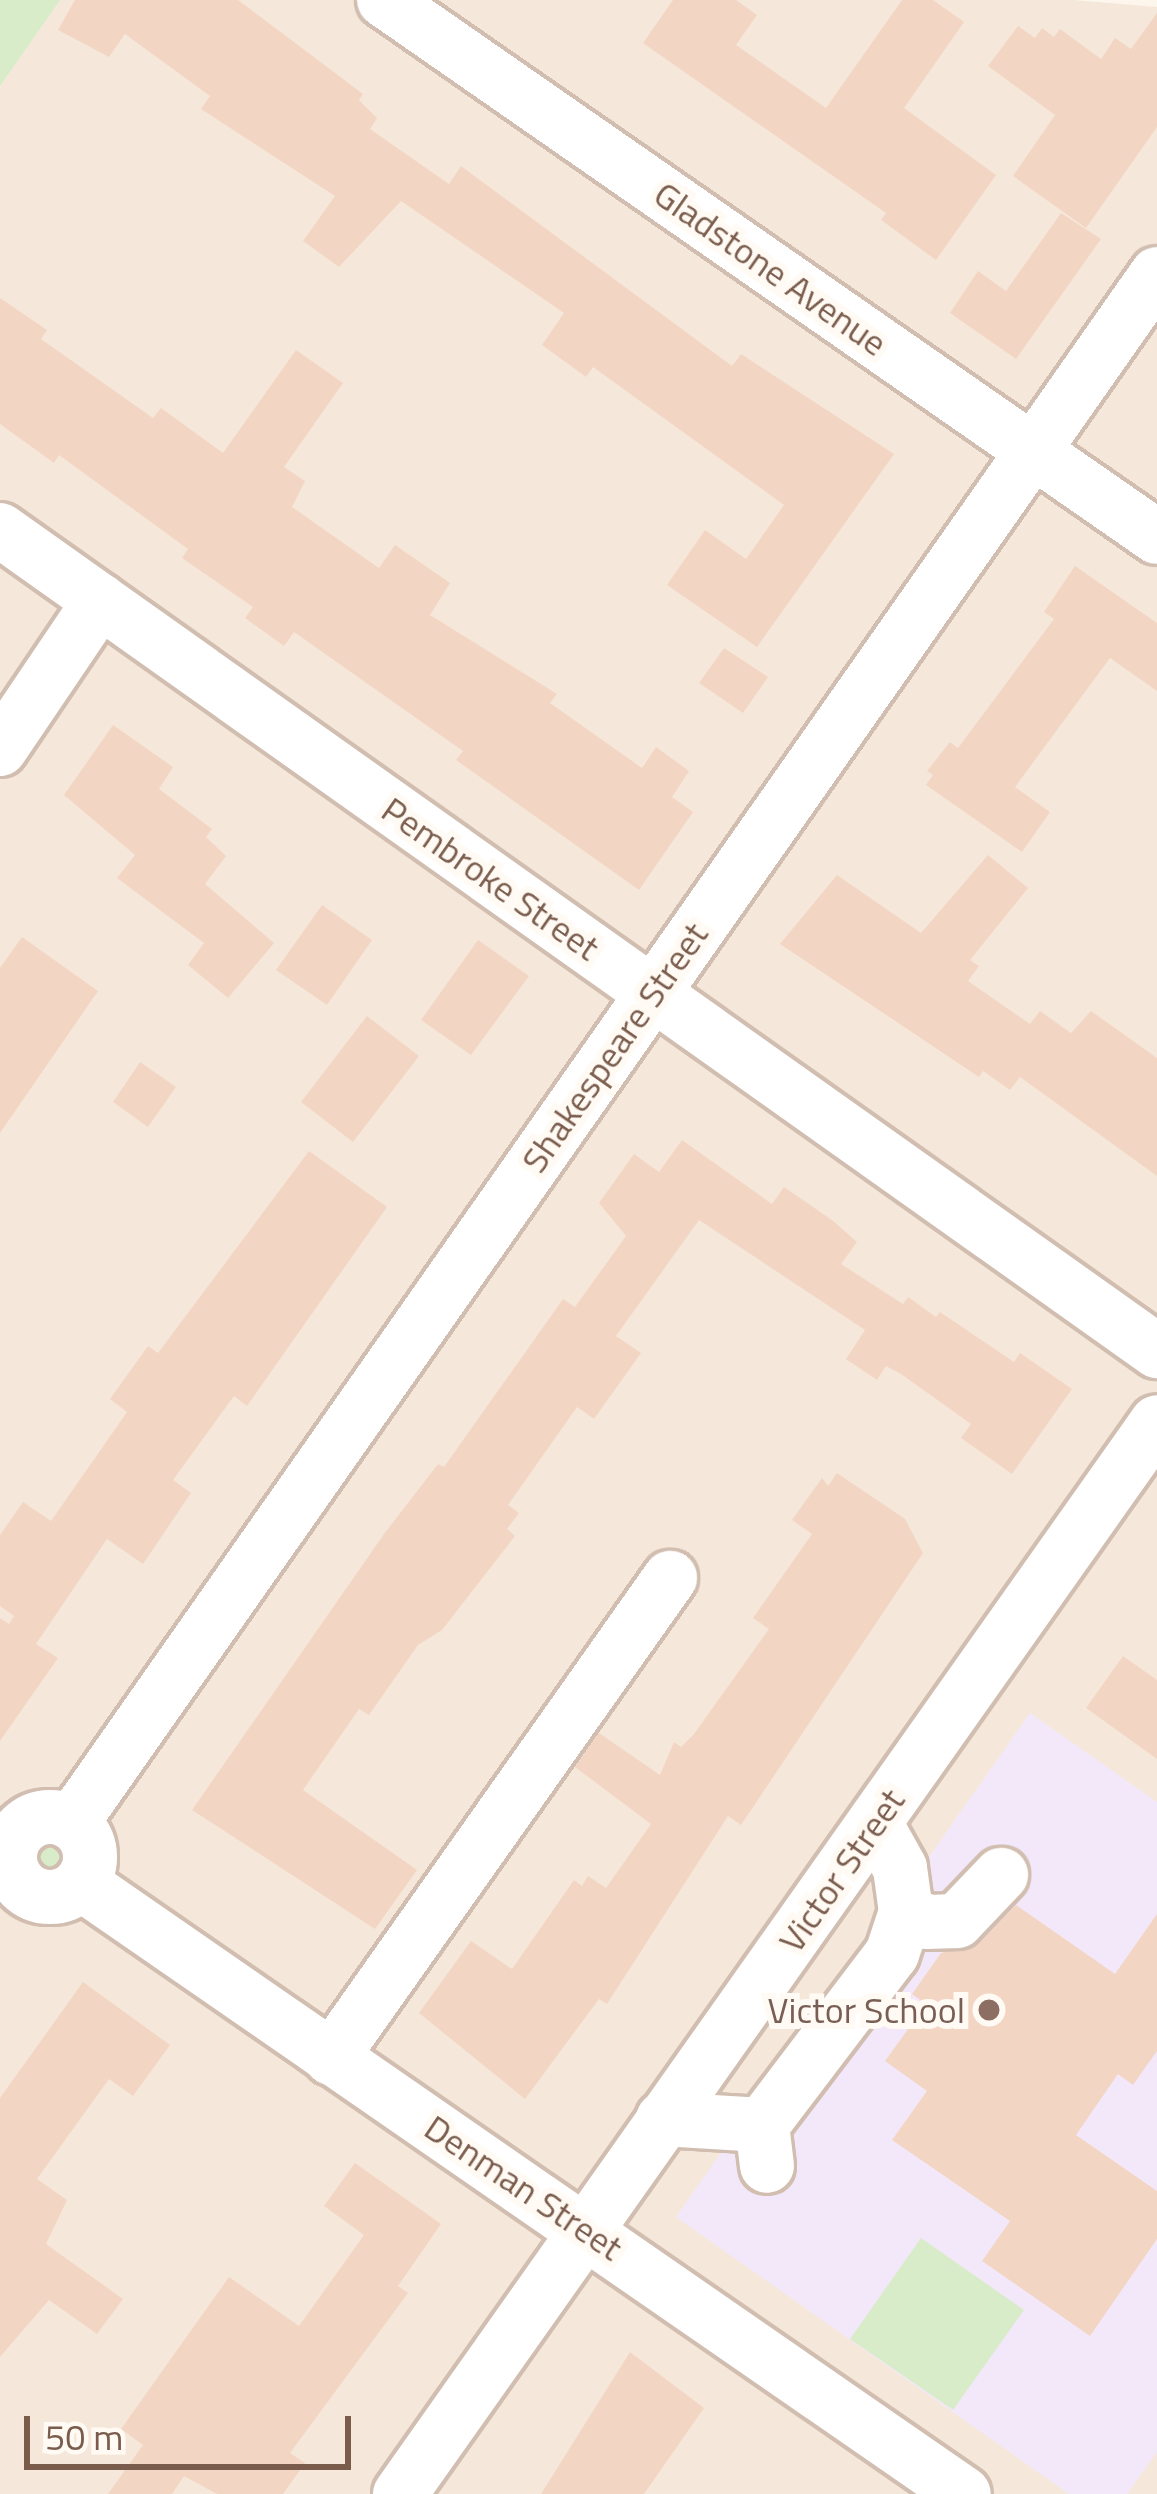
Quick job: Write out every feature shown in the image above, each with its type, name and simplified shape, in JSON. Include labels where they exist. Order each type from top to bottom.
[{"type":"street","name":"Gladstone Avenue","points":[[384,0],[1157,537]]},
{"type":"street","name":"Shakespeare Street","points":[[73,1821],[1157,274]]},
{"type":"street","name":"Pembroke Street","points":[[0,530],[1157,1351]]},
{"type":"street","points":[[0,749],[100,601]]},
{"type":"street","name":"Victor Street","points":[[400,2494],[1157,1422]]},
{"type":"street","points":[[331,2058],[670,1578]]},
{"type":"street","points":[[40,1816],[73,1821],[92,1850],[82,1884],[55,1898],[13,1908],[7,1831],[40,1816]]},
{"type":"street","points":[[663,2119],[765,2145],[892,1954],[906,1912],[900,1868],[875,1823]]},
{"type":"street","points":[[906,1912],[927,1922],[958,1921],[1001,1875]]},
{"type":"street","name":"Denman Street","points":[[82,1884],[331,2058],[587,2228],[964,2494]]},
{"type":"shaded area","points":[[0,0],[1074,0],[1157,7],[1157,2494],[0,2494]]},
{"type":"shaded area","name":"Victor School","points":[[1030,1713],[1157,1802],[1157,2452],[1127,2494],[1069,2494],[676,2217]]},
{"type":"green space","points":[[0,0],[60,0],[0,86]]},
{"type":"green space","points":[[50,1831],[68,1838],[75,1856],[68,1874],[50,1881],[32,1874],[25,1856],[32,1838]]},
{"type":"green space","points":[[921,2238],[1024,2310],[953,2410],[850,2339]]},
{"type":"building","points":[[75,0],[238,0],[363,94],[359,100],[377,118],[370,129],[449,184],[461,166],[732,366],[741,354],[894,454],[757,647],[667,585],[705,530],[746,559],[784,505],[593,367],[586,377],[542,345],[564,313],[401,201],[339,267],[303,241],[335,196],[201,109],[210,96],[125,34],[109,57],[58,30]]},
{"type":"building","points":[[673,0],[736,0],[757,15],[736,45],[826,108],[902,0],[933,0],[964,22],[904,108],[996,175],[936,260],[881,220],[886,213],[643,43]]},
{"type":"building","points":[[1157,13],[1157,127],[1086,228],[1013,176],[1055,115],[988,66],[1018,26],[1035,38],[1042,28],[1054,37],[1060,29],[1101,59],[1115,38],[1131,49]]},
{"type":"building","points":[[1061,213],[1101,239],[1016,359],[950,313],[978,271],[1006,291]]},
{"type":"building","points":[[0,298],[47,330],[41,339],[153,418],[161,408],[223,453],[296,350],[343,383],[284,467],[305,481],[292,507],[379,568],[395,545],[450,583],[430,615],[557,694],[550,703],[642,768],[656,747],[689,771],[672,797],[693,812],[639,890],[456,760],[463,751],[294,632],[284,646],[245,618],[253,607],[182,558],[188,549],[59,455],[54,463],[0,424]]},
{"type":"building","points":[[1075,566],[1157,623],[1157,691],[1110,658],[1015,787],[1050,812],[1022,852],[926,785],[933,775],[927,771],[950,742],[958,748],[1054,619],[1044,612]]},
{"type":"building","points":[[724,648],[768,677],[743,713],[699,683]]},
{"type":"building","points":[[113,725],[173,767],[159,789],[212,829],[206,837],[226,856],[205,884],[274,943],[228,998],[188,965],[204,943],[117,878],[135,855],[64,795]]},
{"type":"building","points":[[988,855],[1028,888],[970,960],[979,966],[968,981],[1030,1024],[1040,1011],[1071,1033],[1091,1011],[1157,1058],[1157,1176],[1020,1077],[1010,1090],[983,1071],[979,1077],[780,944],[837,875],[921,933]]},
{"type":"building","points":[[322,905],[372,940],[327,1005],[276,970]]},
{"type":"building","points":[[22,937],[98,991],[0,1133],[0,968]]},
{"type":"building","points":[[478,940],[529,976],[471,1055],[421,1020]]},
{"type":"building","points":[[367,1016],[419,1056],[353,1142],[301,1102]]},
{"type":"building","points":[[140,1062],[176,1087],[148,1127],[113,1102]]},
{"type":"building","points":[[682,1140],[772,1204],[784,1187],[832,1220],[857,1242],[841,1264],[903,1304],[908,1297],[936,1317],[940,1312],[1014,1362],[1020,1353],[1072,1389],[1012,1474],[961,1438],[971,1424],[901,1374],[886,1366],[877,1380],[846,1359],[865,1330],[699,1220],[616,1336],[641,1353],[594,1419],[577,1407],[508,1505],[519,1513],[507,1529],[515,1536],[442,1630],[418,1645],[369,1715],[359,1709],[303,1790],[417,1870],[375,1929],[192,1810],[384,1534],[438,1464],[444,1467],[563,1299],[575,1307],[626,1236],[599,1203],[634,1154],[659,1172]]},
{"type":"building","points":[[309,1151],[387,1207],[247,1406],[234,1396],[173,1480],[191,1493],[143,1564],[107,1539],[36,1644],[58,1658],[0,1741],[0,1618],[9,1624],[14,1616],[0,1606],[0,1535],[23,1502],[51,1521],[127,1412],[110,1399],[148,1346],[158,1353]]},
{"type":"building","points":[[837,1473],[905,1519],[923,1553],[741,1825],[728,1816],[607,2004],[599,1999],[525,2099],[419,2013],[471,1941],[512,1969],[574,1880],[582,1886],[588,1876],[606,1888],[651,1824],[575,1767],[599,1733],[660,1775],[674,1742],[681,1747],[694,1734],[769,1629],[753,1618],[812,1534],[792,1520],[822,1478],[828,1486]]},
{"type":"building","points":[[1123,1656],[1157,1680],[1157,1759],[1086,1708]]},
{"type":"building","points":[[1016,1905],[1115,1974],[1157,1914],[1157,2051],[1133,2085],[1118,2074],[1076,2135],[1157,2191],[1157,2239],[1090,2336],[982,2261],[1010,2221],[892,2140],[927,2091],[885,2061],[926,2004],[912,1994],[941,1953],[978,1944]]},
{"type":"building","points":[[83,1982],[170,2045],[133,2096],[109,2079],[37,2179],[67,2200],[46,2244],[123,2299],[97,2334],[49,2300],[0,2357],[0,2098]]},
{"type":"building","points":[[355,2163],[441,2224],[398,2286],[408,2293],[290,2453],[305,2463],[283,2494],[217,2494],[184,2476],[172,2494],[108,2494],[143,2445],[121,2429],[229,2277],[299,2326],[364,2235],[324,2206]]},
{"type":"building","points":[[630,2352],[704,2408],[644,2494],[541,2494]]},
{"type":"place","name":"Victor School","points":[[989,2010]]}]
